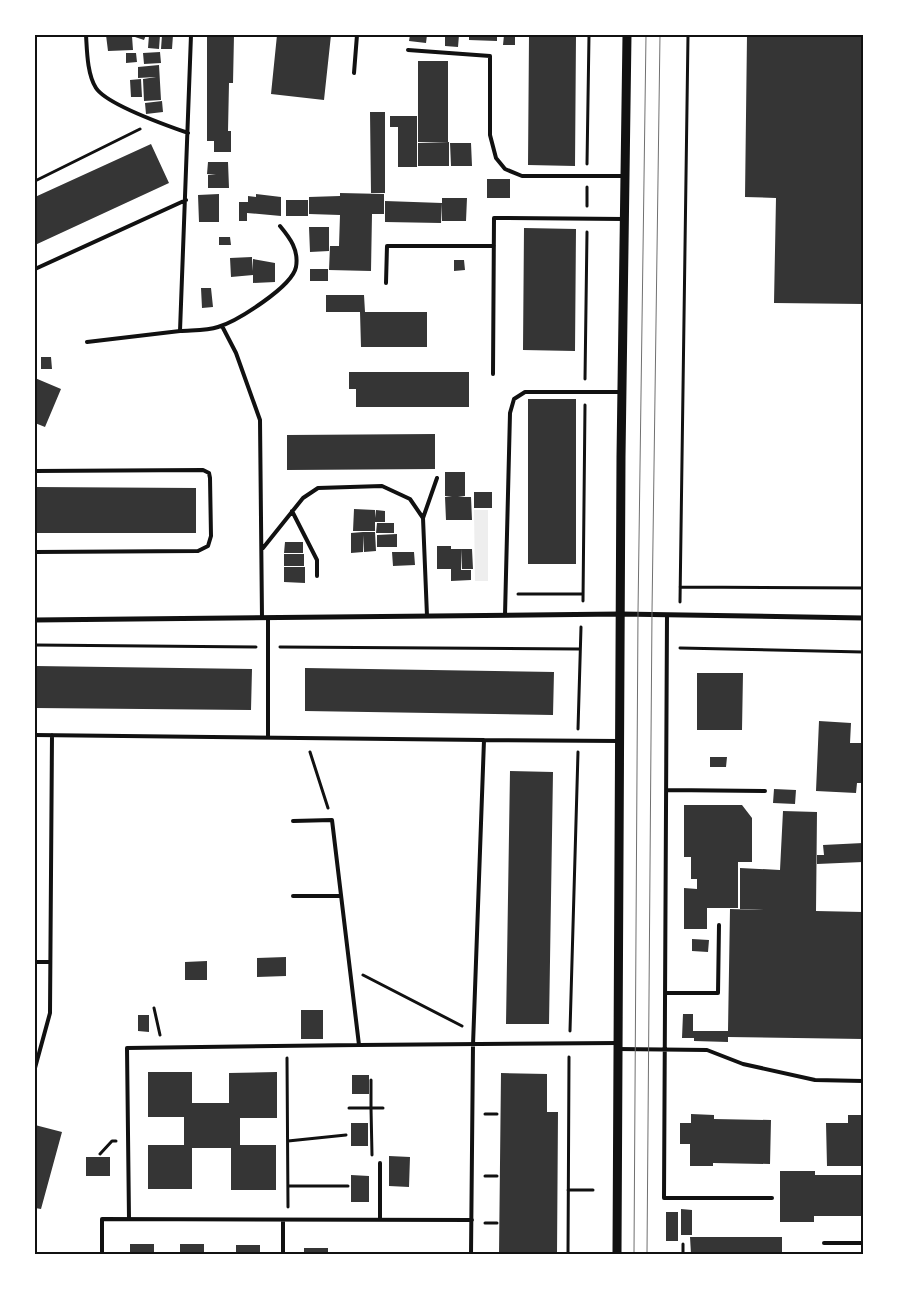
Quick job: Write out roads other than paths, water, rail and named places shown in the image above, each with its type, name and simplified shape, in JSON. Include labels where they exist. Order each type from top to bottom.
[{"type":"street","points":[[617,1254],[620,614],[627,35]]},
{"type":"street","points":[[35,620],[583,614],[863,618]]},
{"type":"lane","points":[[86,35],[90,72],[96,88],[112,100],[155,122],[188,133]]},
{"type":"lane","points":[[180,331],[191,35]]},
{"type":"lane","points":[[354,73],[357,35]]},
{"type":"lane","points":[[408,50],[490,56],[490,135],[496,158],[505,169],[522,176],[625,176]]},
{"type":"lane","points":[[35,270],[186,200]]},
{"type":"lane","points":[[493,374],[494,218],[624,219]]},
{"type":"lane","points":[[87,342],[222,326],[239,318],[285,285],[296,268],[294,241],[280,226]]},
{"type":"lane","points":[[386,283],[387,246],[494,246]]},
{"type":"lane","points":[[222,326],[236,353],[260,420],[263,549],[262,618]]},
{"type":"lane","points":[[506,615],[510,413],[514,399],[525,392],[622,392]]},
{"type":"lane","points":[[35,471],[203,470],[208,473],[210,478],[211,517],[210,542],[204,549],[198,551],[35,552]]},
{"type":"lane","points":[[427,616],[423,518],[437,478]]},
{"type":"lane","points":[[263,549],[303,498],[318,488],[382,486],[410,499],[423,518]]},
{"type":"lane","points":[[292,511],[317,560],[317,576]]},
{"type":"lane","points":[[667,615],[664,1198],[772,1198]]},
{"type":"lane","points":[[268,618],[268,738]]},
{"type":"lane","points":[[35,735],[619,741]]},
{"type":"lane","points":[[35,1068],[50,1014],[52,735]]},
{"type":"lane","points":[[471,1254],[473,1044],[484,740]]},
{"type":"lane","points":[[667,790],[765,791]]},
{"type":"lane","points":[[292,821],[332,820],[359,1045]]},
{"type":"lane","points":[[293,896],[341,896]]},
{"type":"lane","points":[[666,993],[718,993],[719,926]]},
{"type":"lane","points":[[35,962],[50,962]]},
{"type":"lane","points":[[129,1219],[127,1048],[473,1044],[618,1046],[665,1050],[707,1050],[743,1064],[816,1080],[863,1081]]},
{"type":"lane","points":[[380,1163],[380,1220]]},
{"type":"lane","points":[[102,1254],[102,1219],[472,1220]]},
{"type":"lane","points":[[283,1254],[286,1220]]},
{"type":"lane","points":[[824,1243],[863,1243]]},
{"type":"tram line","points":[[634,1254],[638,612],[646,35]]},
{"type":"tram line","points":[[647,1254],[652,612],[660,35]]}]
